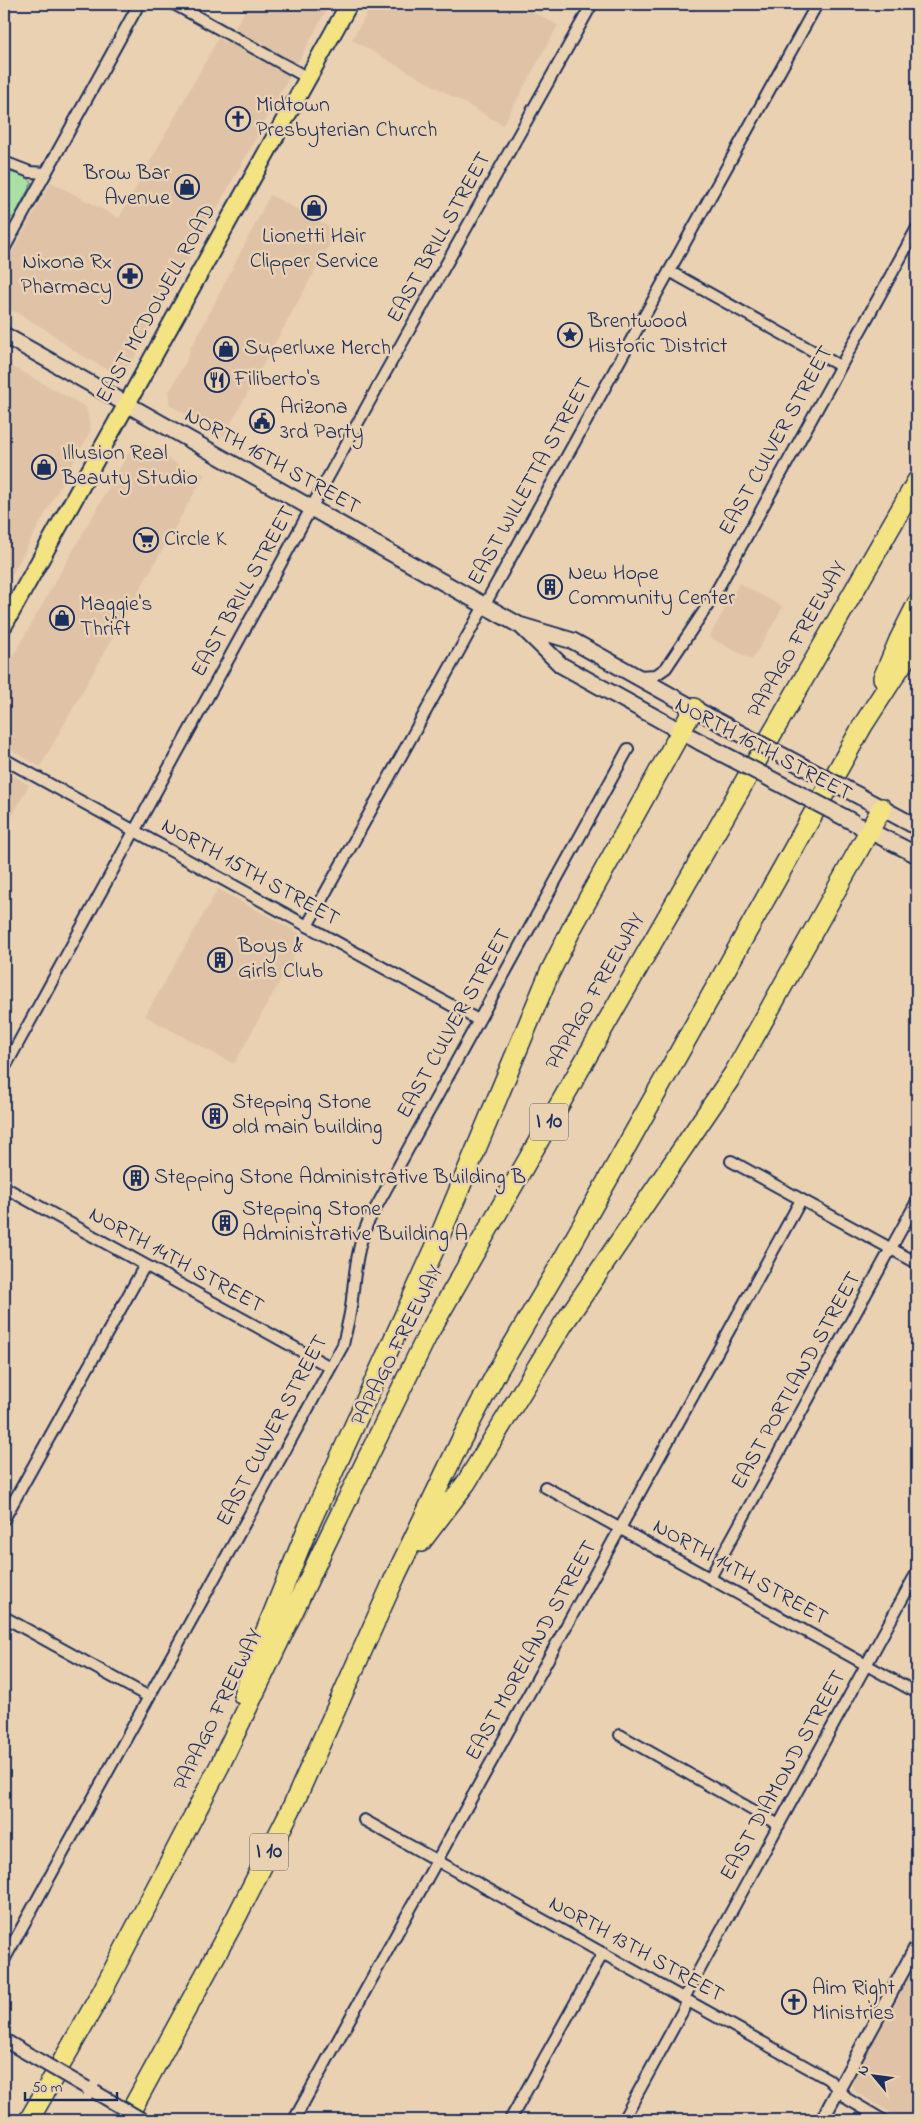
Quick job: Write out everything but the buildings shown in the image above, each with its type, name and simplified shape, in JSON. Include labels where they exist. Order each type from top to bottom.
[{"type":"highway","name":"PAPAGO FREEWAY","points":[[29,2120],[102,1992],[220,1765],[428,1334],[915,487]]},
{"type":"highway","points":[[863,725],[899,640],[917,604]]},
{"type":"highway","name":"I 10","points":[[126,2120],[232,1924],[293,1805],[396,1575],[461,1440],[498,1370],[557,1270],[863,725],[917,640]]},
{"type":"highway","points":[[220,1765],[258,1650],[306,1532],[434,1250],[539,998],[572,928],[694,708]]},
{"type":"highway","points":[[396,1575],[466,1483],[564,1323],[715,1103],[752,1042],[862,827],[882,808]]},
{"type":"main road","name":"EAST MCDOWELL ROAD","points":[[4,625],[349,4]]},
{"type":"main road","name":"NORTH 16TH STREET","points":[[4,335],[484,606],[520,625],[574,641],[713,719],[917,827]]},
{"type":"main road","name":"NORTH 16TH STREET","points":[[520,625],[561,665],[700,742],[917,855]]},
{"type":"street","points":[[4,249],[139,4]]},
{"type":"street","points":[[174,4],[308,78]]},
{"type":"street","name":"EAST BRILL STREET","points":[[4,1069],[311,509],[592,4]]},
{"type":"street","name":"EAST WILLETTA STREET","points":[[307,926],[817,4]]},
{"type":"street","points":[[4,162],[30,172],[46,173]]},
{"type":"street","name":"EAST CULVER STREET","points":[[636,676],[656,674],[671,661],[712,599],[917,228]]},
{"type":"street","points":[[669,271],[840,366]]},
{"type":"street","name":"EAST CULVER STREET","points":[[4,1960],[343,1345],[352,1300],[355,1265],[364,1230],[628,749]]},
{"type":"street","name":"NORTH 15TH STREET","points":[[4,759],[478,1020]]},
{"type":"street","points":[[731,1161],[917,1263]]},
{"type":"street","name":"NORTH 14TH STREET","points":[[4,1187],[330,1367]]},
{"type":"street","name":"EAST MORELAND STREET","points":[[294,2120],[801,1200]]},
{"type":"street","name":"EAST PORTLAND STREET","points":[[710,1578],[917,1201]]},
{"type":"street","points":[[4,1519],[145,1265]]},
{"type":"street","name":"NORTH 14TH STREET","points":[[545,1487],[917,1693]]},
{"type":"street","name":"EAST DIAMOND STREET","points":[[623,2120],[779,1825],[917,1572]]},
{"type":"street","points":[[4,1617],[149,1697]]},
{"type":"street","points":[[620,1736],[779,1825]]},
{"type":"street","name":"NORTH 13TH STREET","points":[[364,1820],[828,2079],[848,2100],[883,2120]]},
{"type":"street","points":[[822,2120],[917,1945]]},
{"type":"street","points":[[510,2120],[603,1953]]},
{"type":"street","points":[[4,2040],[143,2120]]},
{"type":"shaded area","points":[[249,4],[330,4],[132,362],[123,370],[114,372],[109,370],[80,355],[48,331],[16,312],[4,310],[4,266],[51,182],[119,218],[219,37],[225,43]]},
{"type":"shaded area","points":[[372,4],[517,4],[558,25],[503,125],[352,40]]},
{"type":"shaded area","points":[[270,195],[337,231],[224,436],[173,407],[169,403],[169,392],[186,361],[191,345],[193,345]]},
{"type":"shaded area","points":[[4,362],[86,407],[91,430],[4,589]]},
{"type":"shaded area","points":[[137,445],[146,446],[184,468],[205,474],[40,767],[4,746],[4,672],[130,450]]},
{"type":"shaded area","points":[[739,583],[783,607],[752,660],[709,637]]},
{"type":"shaded area","points":[[4,770],[29,785],[4,831]]},
{"type":"shaded area","points":[[218,889],[305,936],[234,1064],[145,1016]]},
{"type":"shaded area","points":[[917,1963],[917,2120],[903,2120],[857,2093],[852,2086],[852,2080]]},
{"type":"green space","points":[[9,172],[24,176],[32,182],[15,215],[9,220],[5,216],[4,211],[4,173]]},
{"type":"place","name":"Midtown Presbyterian Church","points":[[238,119]]},
{"type":"place","name":"Brow Bar Avenue","points":[[187,187]]},
{"type":"place","name":"Lionetti Hair Clipper Service","points":[[314,208]]},
{"type":"place","name":"Nixona Rx Pharmacy","points":[[130,276]]},
{"type":"place","name":"Brentwood Historic District","points":[[570,335]]},
{"type":"place","name":"Superluxe Merch","points":[[226,349]]},
{"type":"place","name":"Filiberto's","points":[[217,380]]},
{"type":"place","name":"Arizona 3rd Party","points":[[262,421]]},
{"type":"place","name":"Illusion Real Beauty Studio","points":[[44,467]]},
{"type":"place","name":"Circle K","points":[[146,540]]},
{"type":"place","name":"New Hope Community Center","points":[[550,587]]},
{"type":"place","name":"Maggie's Thrift","points":[[62,618]]},
{"type":"place","name":"Boys & Girls Club","points":[[220,960]]},
{"type":"place","name":"Stepping Stone old main building","points":[[215,1116]]},
{"type":"place","name":"Stepping Stone Administrative Building B","points":[[136,1178]]},
{"type":"place","name":"Stepping Stone Administrative Building A","points":[[225,1223]]},
{"type":"place","name":"Aim Right Ministries","points":[[794,2002]]}]
